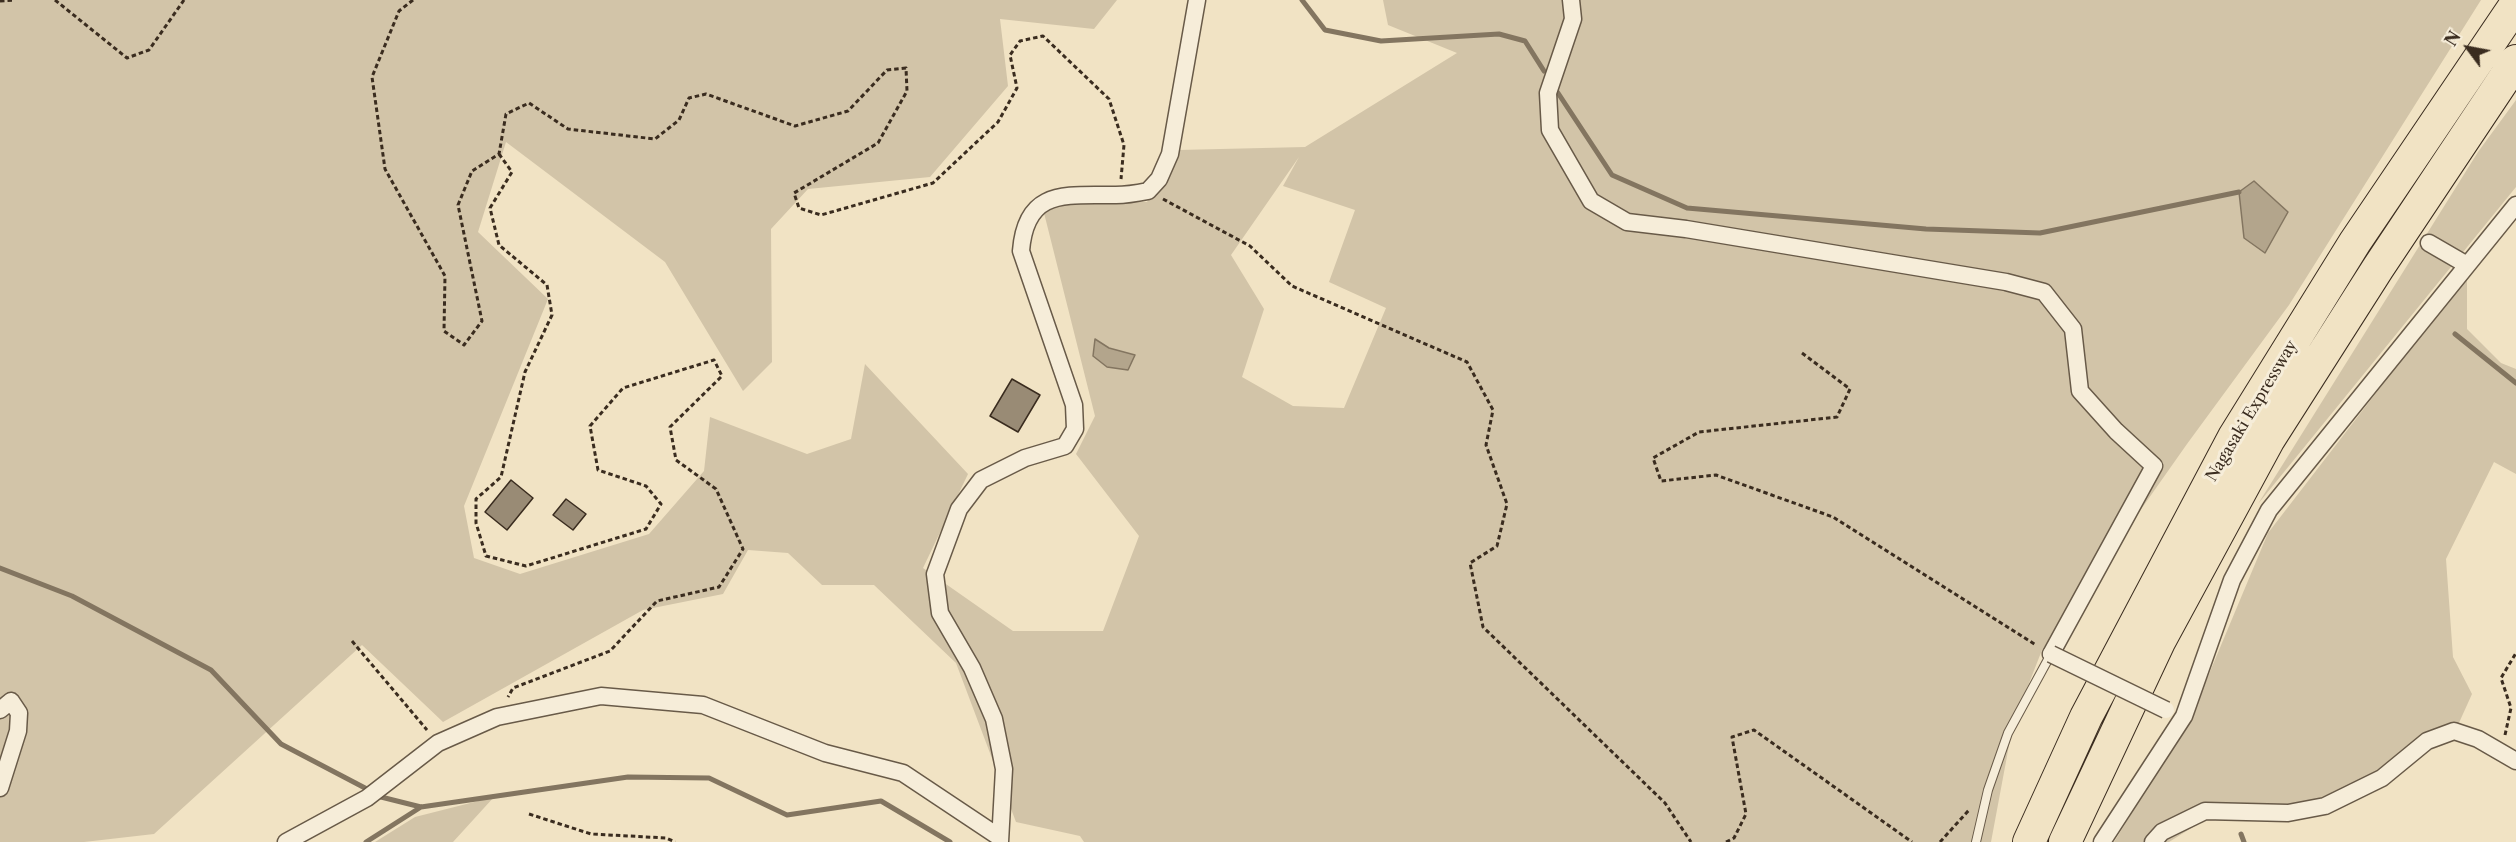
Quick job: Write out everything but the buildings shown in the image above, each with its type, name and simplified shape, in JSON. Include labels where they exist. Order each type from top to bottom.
[{"type":"highway","name":"Nagasaki Expressway","points":[[2029,842],[2086,717],[2234,438],[2355,242],[2516,4]]},
{"type":"highway","name":"Nagasaki Expressway","points":[[2065,842],[2159,642],[2269,439],[2378,268],[2516,61]]},
{"type":"street","points":[[1000,840],[1004,769],[994,719],[972,668],[940,613],[935,574],[960,509],[981,480],[1025,458],[1065,446],[1075,429],[1074,405],[1022,251],[1023,229],[1033,210],[1058,196],[1120,195],[1148,191],[1159,179],[1170,153],[1197,0]]},
{"type":"street","points":[[1571,0],[1573,20],[1548,93],[1550,130],[1591,201],[1627,222],[1686,229],[2006,282],[2044,292],[2073,329],[2080,391],[2116,431],[2154,466],[2050,654],[2166,710],[2184,716]]},
{"type":"street","points":[[2102,842],[2184,716],[2232,580],[2269,510],[2516,206]]},
{"type":"street","points":[[2429,243],[2467,265]]},
{"type":"street","points":[[286,842],[367,798],[438,743],[496,717],[601,696],[703,705],[825,753],[903,773],[1000,840]]},
{"type":"street","points":[[0,710],[11,701],[19,713],[18,731],[0,788]]},
{"type":"street","points":[[2153,842],[2163,832],[2205,811],[2288,813],[2325,806],[2382,778],[2427,741],[2454,731],[2478,739],[2516,761]]},
{"type":"lane","points":[[1976,842],[1988,790],[2008,733],[2050,654]]},
{"type":"path","points":[[0,1],[15,0]]},
{"type":"path","points":[[55,0],[127,58],[149,51],[184,0]]},
{"type":"path","points":[[414,0],[399,11],[372,77],[385,169],[445,276],[444,331],[464,345],[482,321],[458,205],[472,171],[499,154]]},
{"type":"path","points":[[496,717],[513,688],[610,651],[657,601],[719,587],[743,549],[716,489],[676,459],[670,427],[722,376],[714,360],[624,388],[590,426],[598,470],[646,486],[661,504],[646,529],[526,566],[486,556],[476,523],[476,499],[501,477],[525,372],[552,315],[547,285],[499,245],[490,208],[512,172],[499,154],[506,114],[530,103],[568,129],[655,139],[679,120],[689,98],[706,94],[795,126],[848,111],[886,70],[906,68],[907,91],[878,143],[794,193],[799,208],[821,215],[933,183],[998,122],[1017,88],[1010,55],[1020,41],[1042,36],[1109,99],[1124,145],[1120,195]]},
{"type":"path","points":[[1148,191],[1250,246],[1292,286],[1467,362],[1493,410],[1486,445],[1507,504],[1497,546],[1470,563],[1483,627],[1665,803],[1691,842]]},
{"type":"path","points":[[1802,353],[1850,389],[1837,417],[1699,432],[1653,458],[1661,481],[1716,475],[1833,517],[2050,654]]},
{"type":"path","points":[[352,641],[438,743]]},
{"type":"path","points":[[2501,751],[2511,708],[2501,678],[2516,653]]},
{"type":"path","points":[[1726,842],[1734,838],[1746,814],[1731,737],[1754,730],[1912,842]]},
{"type":"path","points":[[1940,842],[1988,790]]},
{"type":"path","points":[[529,814],[591,834],[666,838],[675,842]]},
{"type":"shaded area","points":[[0,0],[1117,0],[1094,29],[1000,19],[1008,86],[930,177],[808,189],[771,229],[772,362],[743,391],[665,262],[506,142],[478,232],[548,299],[464,506],[474,558],[520,574],[649,534],[704,471],[710,417],[807,454],[851,439],[865,364],[968,474],[923,568],[1013,631],[1103,631],[1139,536],[1076,454],[1095,416],[1040,197],[1147,202],[1178,150],[1305,147],[1457,53],[1388,25],[1383,0],[2481,0],[2289,305],[2187,444],[2042,650],[2013,724],[1991,842],[1084,842],[1080,836],[1016,822],[956,663],[874,585],[822,585],[788,553],[748,550],[723,594],[643,610],[443,722],[362,645],[154,834],[84,842],[0,842]],"holes":[[[1299,157],[1283,186],[1355,210],[1329,282],[1386,308],[1344,408],[1293,406],[1242,377],[1264,309],[1231,255]]]},
{"type":"shaded area","points":[[2516,100],[2516,187],[2258,504],[2478,152]]},
{"type":"shaded area","points":[[2254,181],[2288,212],[2265,253],[2244,238],[2239,192]]},
{"type":"shaded area","points":[[2467,275],[2467,329],[2501,363],[2516,369],[2516,474],[2494,462],[2446,559],[2453,657],[2472,694],[2458,725],[2375,776],[2291,809],[2209,817],[2169,842],[2114,842],[2191,717],[2268,533]]},
{"type":"shaded area","points":[[1095,339],[1109,348],[1135,355],[1128,370],[1107,367],[1093,356]]},
{"type":"shaded area","points":[[494,797],[453,842],[375,842],[415,817]]},
{"type":"waterway","points":[[1302,0],[1325,30],[1381,41],[1499,34],[1525,41],[1544,71]]},
{"type":"waterway","points":[[1558,93],[1612,175],[1687,208],[1926,229],[2040,233],[2239,192]]},
{"type":"waterway","points":[[2455,334],[2516,383]]},
{"type":"waterway","points":[[0,568],[72,596],[211,670],[281,744],[365,788]]},
{"type":"waterway","points":[[381,797],[421,807],[628,777],[709,778],[787,815],[881,801],[950,842]]},
{"type":"waterway","points":[[366,842],[421,807]]},
{"type":"waterway","points":[[2241,834],[2244,842]]}]
